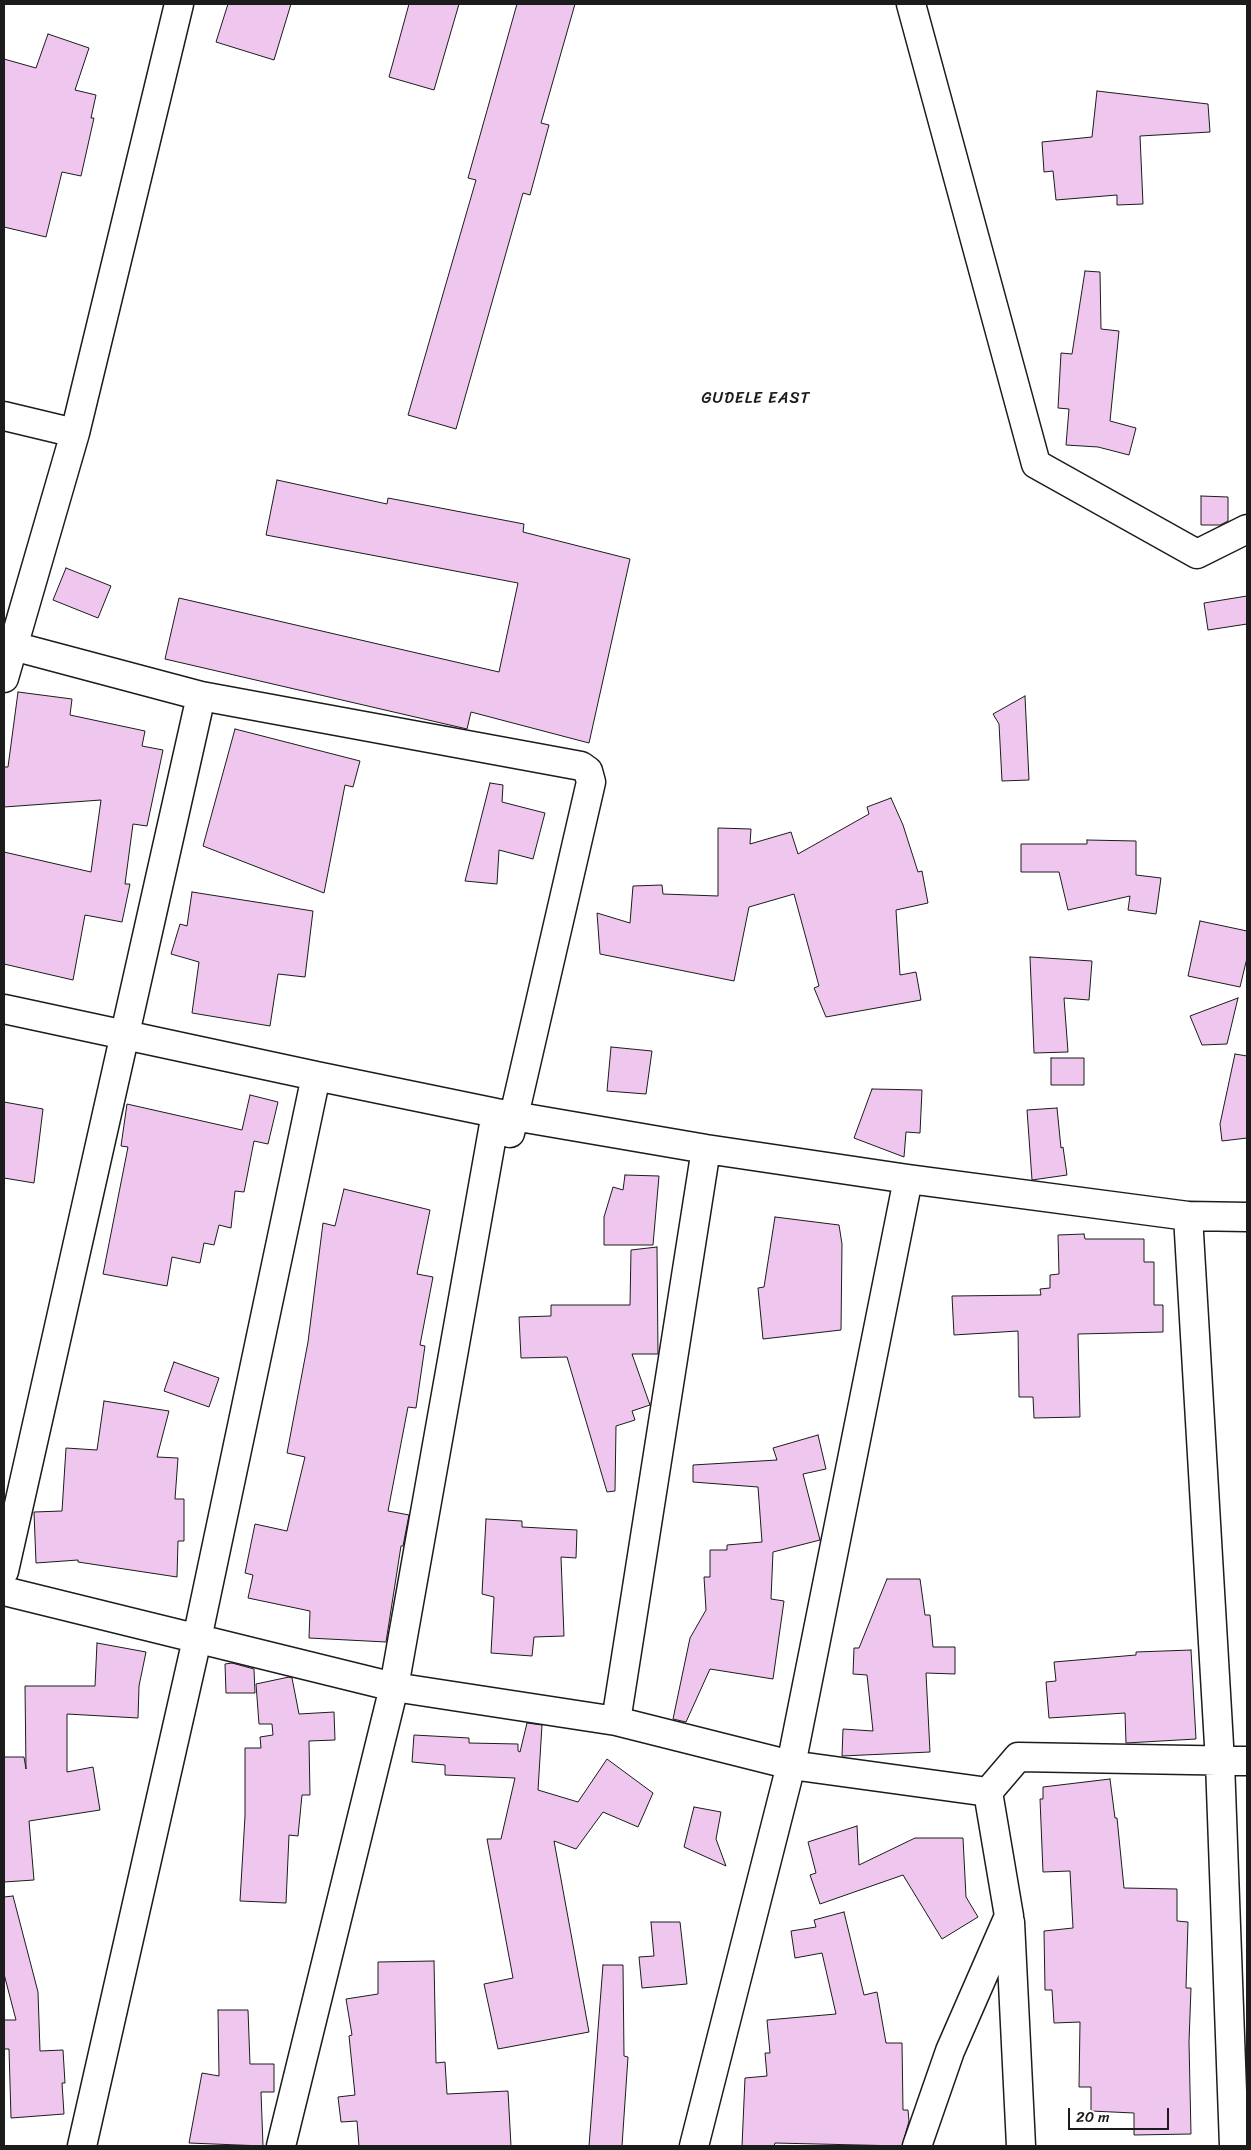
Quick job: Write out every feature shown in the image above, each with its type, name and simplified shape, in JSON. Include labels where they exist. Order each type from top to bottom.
[{"type":"street","points":[[4,678],[75,433],[179,4]]},
{"type":"street","points":[[911,4],[1036,464],[1197,554],[1247,529]]},
{"type":"street","points":[[4,416],[75,433]]},
{"type":"street","points":[[13,646],[201,696],[581,766],[588,771],[591,782],[507,1147]]},
{"type":"street","points":[[4,1570],[201,696]]},
{"type":"street","points":[[4,1009],[123,1036],[496,1113],[706,1149],[908,1179],[1188,1216],[1247,1218]]},
{"type":"street","points":[[82,2146],[196,1639],[316,1076]]},
{"type":"street","points":[[281,2146],[394,1688],[496,1113]]},
{"type":"street","points":[[616,1721],[706,1149]]},
{"type":"street","points":[[694,2146],[791,1765],[908,1179]]},
{"type":"street","points":[[1188,1216],[1220,1762],[1234,2146]]},
{"type":"street","points":[[4,1591],[394,1688],[616,1721],[791,1765],[988,1792]]},
{"type":"street","points":[[988,1792],[1018,1757],[1247,1761]]},
{"type":"street","points":[[988,1792],[1009,1916],[1021,2146]]},
{"type":"street","points":[[917,2146],[950,2051],[1009,1916]]},
{"type":"building","points":[[228,4],[291,4],[274,60],[216,42]]},
{"type":"building","points":[[409,4],[459,4],[434,90],[389,77]]},
{"type":"building","points":[[517,4],[575,4],[541,123],[549,125],[530,195],[523,193],[456,429],[408,415],[476,180],[468,178]]},
{"type":"building","points":[[48,34],[89,48],[75,90],[96,95],[91,118],[94,118],[81,176],[62,172],[46,237],[4,227],[4,59],[36,68]]},
{"type":"building","points":[[1097,91],[1208,104],[1210,132],[1140,136],[1143,204],[1117,205],[1117,195],[1056,200],[1053,171],[1044,172],[1042,142],[1092,137]]},
{"type":"building","points":[[1085,271],[1100,272],[1101,329],[1119,331],[1110,421],[1136,428],[1129,455],[1098,447],[1066,445],[1069,409],[1058,408],[1061,353],[1072,354]]},
{"type":"building","points":[[277,480],[387,504],[388,498],[524,524],[523,532],[630,559],[589,743],[471,712],[467,729],[165,659],[179,598],[499,672],[518,583],[266,535]]},
{"type":"building","points":[[1201,496],[1228,497],[1228,521],[1220,525],[1201,525]]},
{"type":"building","points":[[66,568],[111,586],[98,618],[53,600]]},
{"type":"building","points":[[1247,596],[1247,624],[1208,630],[1204,603]]},
{"type":"building","points":[[18,692],[72,699],[70,715],[145,731],[142,746],[163,750],[147,826],[133,824],[125,884],[130,884],[122,922],[85,915],[73,980],[4,964],[4,852],[91,872],[101,800],[4,807],[4,767],[8,767]]},
{"type":"building","points":[[1025,696],[1029,780],[1002,781],[999,724],[993,714]]},
{"type":"building","points":[[235,729],[360,761],[353,787],[345,785],[324,893],[203,846]]},
{"type":"building","points":[[490,783],[503,785],[502,802],[545,813],[533,859],[499,850],[497,884],[465,881]]},
{"type":"building","points":[[891,798],[903,825],[918,872],[922,871],[928,903],[896,910],[900,975],[916,972],[921,1000],[826,1017],[814,988],[819,986],[794,894],[749,907],[734,981],[600,954],[597,913],[630,923],[633,886],[662,885],[663,894],[718,896],[718,828],[751,829],[750,844],[791,832],[798,854],[869,814],[867,807]]},
{"type":"building","points":[[1087,840],[1136,841],[1136,875],[1161,878],[1156,914],[1128,910],[1130,896],[1068,910],[1059,872],[1021,872],[1021,844],[1087,844]]},
{"type":"building","points":[[192,892],[313,911],[305,977],[278,974],[270,1026],[192,1013],[199,962],[171,954],[180,924],[187,926]]},
{"type":"building","points":[[1200,921],[1247,931],[1247,958],[1240,987],[1188,976]]},
{"type":"building","points":[[1030,957],[1092,961],[1089,1000],[1064,998],[1068,1052],[1034,1053]]},
{"type":"building","points":[[1238,998],[1227,1044],[1202,1045],[1190,1016]]},
{"type":"building","points":[[611,1047],[652,1051],[646,1094],[607,1091]]},
{"type":"building","points":[[1235,1054],[1247,1056],[1247,1138],[1222,1141],[1220,1124]]},
{"type":"building","points":[[1051,1058],[1084,1058],[1084,1085],[1051,1085]]},
{"type":"building","points":[[872,1089],[922,1090],[920,1133],[906,1132],[904,1157],[854,1138]]},
{"type":"building","points":[[250,1095],[278,1102],[268,1144],[254,1141],[244,1192],[235,1191],[231,1228],[219,1225],[214,1245],[204,1243],[200,1263],[172,1257],[167,1286],[103,1274],[128,1147],[121,1146],[127,1104],[242,1130]]},
{"type":"building","points":[[4,1102],[43,1109],[34,1183],[4,1178]]},
{"type":"building","points":[[1057,1108],[1061,1148],[1063,1147],[1067,1175],[1032,1180],[1027,1110]]},
{"type":"building","points":[[625,1175],[659,1176],[653,1245],[604,1245],[604,1217],[613,1187],[623,1190]]},
{"type":"building","points":[[344,1189],[430,1210],[417,1274],[433,1277],[420,1345],[425,1346],[416,1408],[408,1407],[388,1511],[409,1515],[403,1546],[401,1546],[386,1642],[309,1638],[310,1611],[248,1598],[253,1575],[245,1573],[255,1524],[287,1531],[305,1457],[287,1453],[308,1342],[323,1223],[335,1226]]},
{"type":"building","points":[[775,1217],[839,1225],[842,1244],[841,1330],[763,1339],[758,1288],[764,1287]]},
{"type":"building","points":[[1084,1234],[1085,1239],[1144,1239],[1144,1262],[1154,1262],[1154,1305],[1163,1305],[1163,1332],[1078,1334],[1080,1417],[1034,1418],[1033,1397],[1019,1397],[1018,1331],[954,1335],[952,1296],[1041,1295],[1040,1289],[1050,1288],[1050,1275],[1059,1274],[1058,1235]]},
{"type":"building","points":[[657,1247],[658,1354],[632,1354],[650,1405],[632,1411],[635,1420],[616,1426],[615,1491],[607,1492],[567,1357],[521,1358],[519,1317],[551,1316],[551,1305],[630,1305],[631,1250]]},
{"type":"building","points":[[174,1362],[219,1378],[209,1407],[164,1391]]},
{"type":"building","points":[[104,1401],[169,1411],[157,1457],[178,1458],[175,1499],[184,1499],[184,1541],[178,1541],[177,1577],[78,1562],[78,1560],[36,1563],[34,1512],[62,1511],[66,1448],[97,1450]]},
{"type":"building","points":[[818,1435],[826,1469],[803,1474],[820,1540],[773,1552],[771,1599],[784,1601],[773,1679],[710,1669],[686,1722],[673,1719],[690,1638],[706,1610],[704,1577],[710,1577],[710,1550],[727,1550],[727,1545],[762,1542],[758,1487],[693,1482],[693,1465],[777,1460],[773,1448]]},
{"type":"building","points":[[486,1519],[522,1521],[522,1527],[577,1530],[576,1558],[561,1557],[564,1636],[534,1637],[532,1656],[491,1653],[494,1597],[482,1594]]},
{"type":"building","points":[[887,1579],[920,1579],[925,1615],[930,1615],[933,1647],[955,1647],[955,1674],[926,1673],[930,1752],[842,1756],[843,1729],[873,1731],[867,1675],[853,1674],[854,1648],[859,1648]]},
{"type":"building","points":[[97,1643],[146,1652],[139,1686],[138,1718],[67,1714],[67,1772],[93,1767],[100,1810],[29,1821],[34,1880],[4,1882],[4,1757],[24,1757],[26,1769],[25,1686],[95,1686]]},
{"type":"building","points":[[1191,1650],[1196,1739],[1126,1743],[1125,1713],[1049,1718],[1046,1682],[1056,1681],[1054,1662],[1136,1655],[1136,1652]]},
{"type":"building","points":[[232,1663],[254,1669],[255,1693],[226,1693],[225,1664]]},
{"type":"building","points":[[292,1678],[299,1714],[334,1712],[335,1740],[309,1741],[310,1795],[302,1795],[298,1836],[289,1835],[286,1903],[240,1901],[245,1816],[245,1748],[261,1748],[260,1737],[273,1735],[272,1724],[259,1724],[256,1684]]},
{"type":"building","points":[[527,1723],[542,1725],[538,1790],[578,1802],[607,1759],[653,1793],[638,1827],[603,1812],[576,1849],[554,1841],[589,2032],[498,2049],[484,1984],[513,1978],[487,1839],[501,1839],[515,1778],[445,1775],[445,1765],[412,1762],[414,1735],[469,1738],[469,1743],[518,1744],[518,1751],[520,1752]]},
{"type":"building","points":[[1110,1779],[1115,1818],[1117,1818],[1124,1888],[1177,1889],[1177,1921],[1188,1922],[1186,1988],[1191,1988],[1189,2042],[1191,2134],[1134,2135],[1134,2113],[1091,2111],[1091,2087],[1079,2087],[1080,2022],[1054,2023],[1052,1990],[1045,1990],[1044,1931],[1073,1928],[1070,1871],[1043,1872],[1040,1799],[1043,1799],[1043,1787]]},
{"type":"building","points":[[694,1807],[721,1812],[716,1839],[726,1866],[684,1847]]},
{"type":"building","points":[[857,1826],[859,1865],[915,1838],[963,1838],[966,1897],[978,1917],[942,1939],[903,1875],[820,1904],[810,1875],[816,1873],[808,1842]]},
{"type":"building","points":[[13,1896],[38,1992],[40,2051],[63,2050],[65,2083],[62,2083],[64,2114],[11,2118],[9,2049],[4,2049],[4,2020],[16,2020],[4,1974],[4,1897]]},
{"type":"building","points":[[844,1912],[864,1995],[877,1992],[886,2043],[902,2043],[903,2110],[908,2110],[909,2121],[902,2146],[775,2143],[774,2146],[742,2146],[745,2078],[767,2076],[765,2053],[770,2053],[767,2020],[836,2014],[822,1953],[795,1958],[791,1931],[816,1927],[814,1920]]},
{"type":"building","points":[[651,1922],[680,1922],[687,1984],[642,1988],[639,1957],[654,1956]]},
{"type":"building","points":[[434,1961],[436,2063],[445,2062],[447,2094],[508,2091],[511,2146],[359,2146],[357,2121],[341,2122],[338,2097],[355,2095],[349,2036],[352,2035],[346,1999],[378,1994],[378,1962]]},
{"type":"building","points":[[603,1965],[623,1965],[624,2056],[628,2057],[622,2146],[589,2146]]},
{"type":"building","points":[[218,2010],[248,2010],[250,2064],[274,2064],[274,2092],[261,2092],[263,2146],[189,2143],[202,2073],[219,2076]]},
{"type":"district","name":"GUDELE EAST","points":[[756,399]]}]
